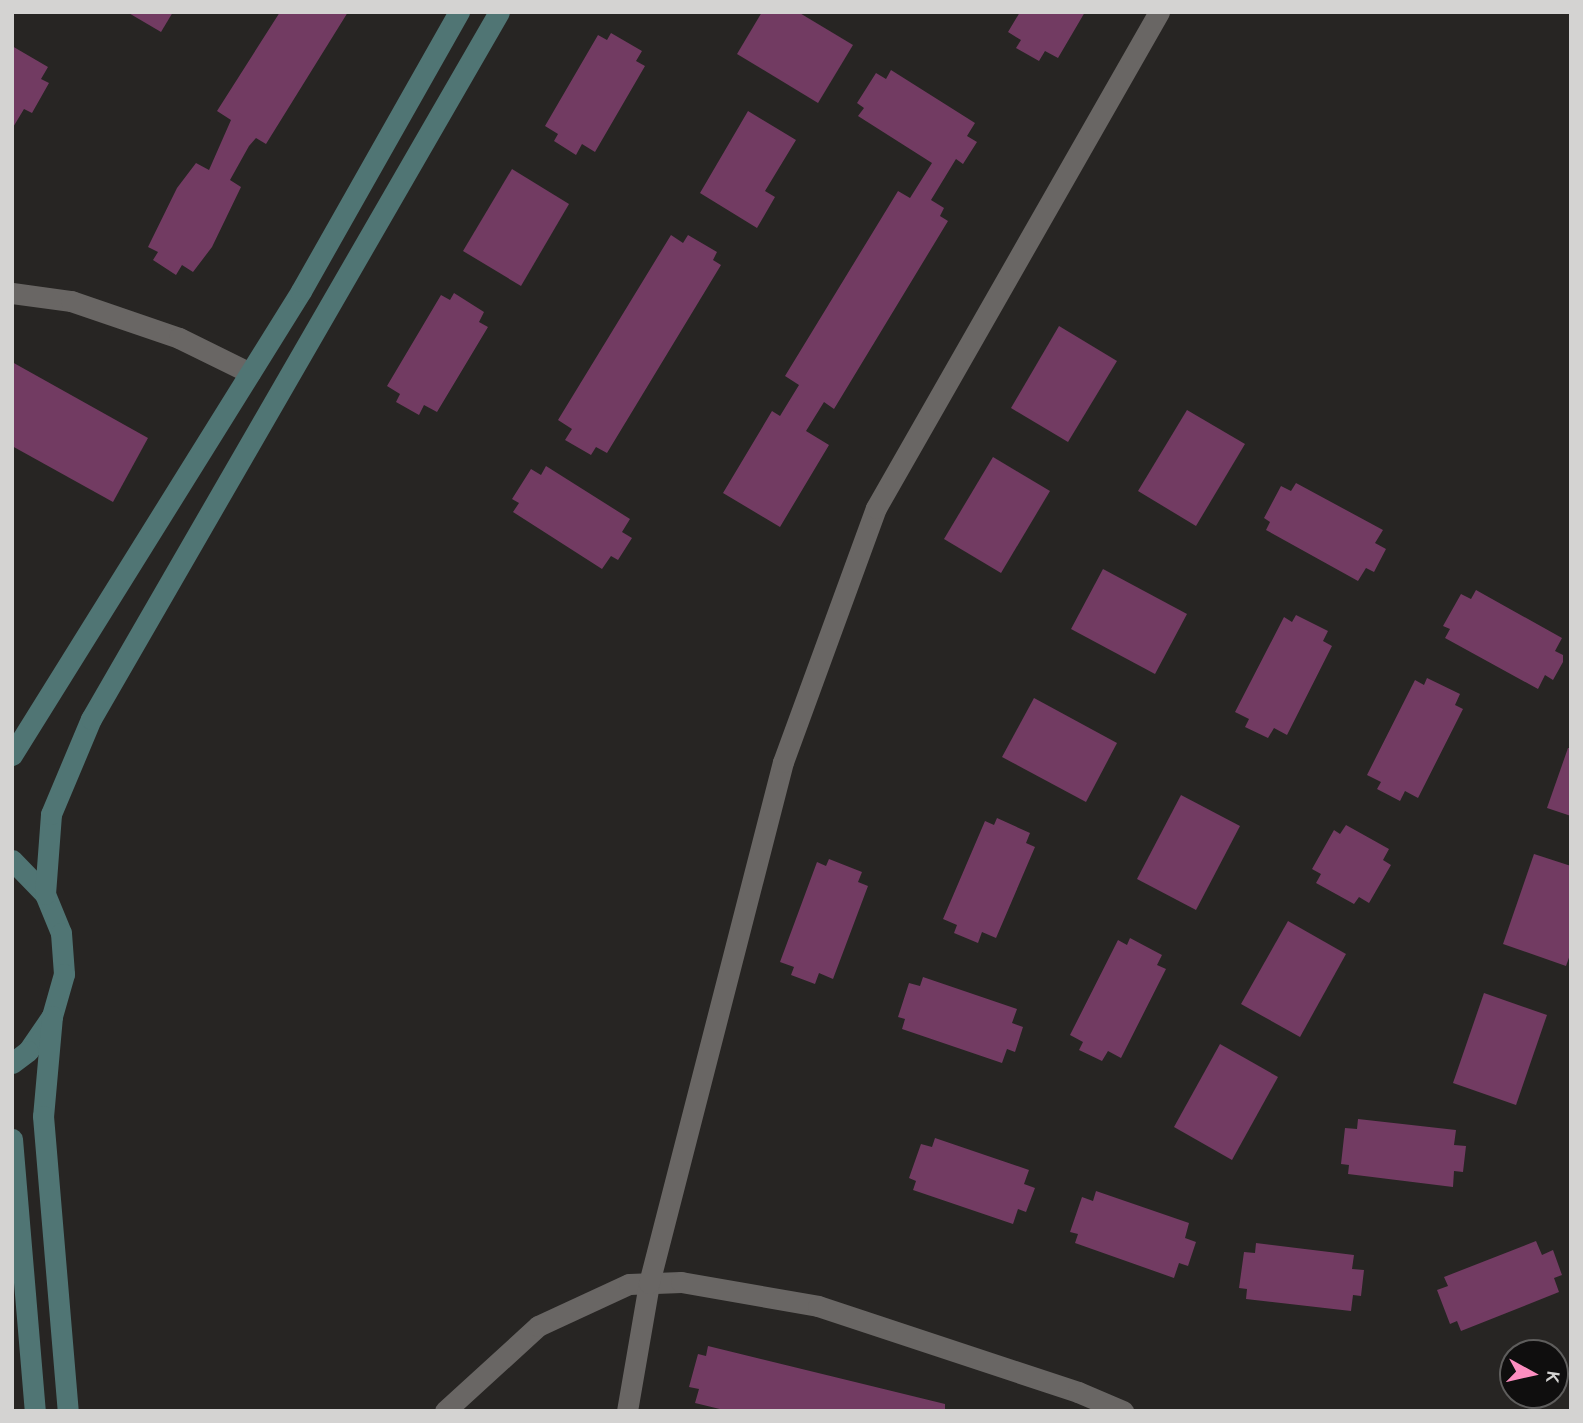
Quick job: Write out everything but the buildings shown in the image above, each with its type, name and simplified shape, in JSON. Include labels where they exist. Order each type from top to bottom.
[{"type":"street","points":[[12,755],[250,373],[459,12]]},
{"type":"street","points":[[45,894],[51,814],[91,719],[499,12]]},
{"type":"street","points":[[628,1411],[649,1283],[783,762],[876,508],[1159,12]]},
{"type":"street","points":[[12,293],[71,301],[179,338],[250,373]]},
{"type":"street","points":[[12,860],[45,894],[61,933],[64,974],[52,1016],[43,1116],[68,1411]]},
{"type":"street","points":[[12,1063],[28,1051],[52,1016]]},
{"type":"street","points":[[12,1139],[35,1411]]},
{"type":"street","points":[[445,1411],[538,1326],[629,1284],[681,1282],[818,1306],[1078,1392],[1122,1411]]}]
